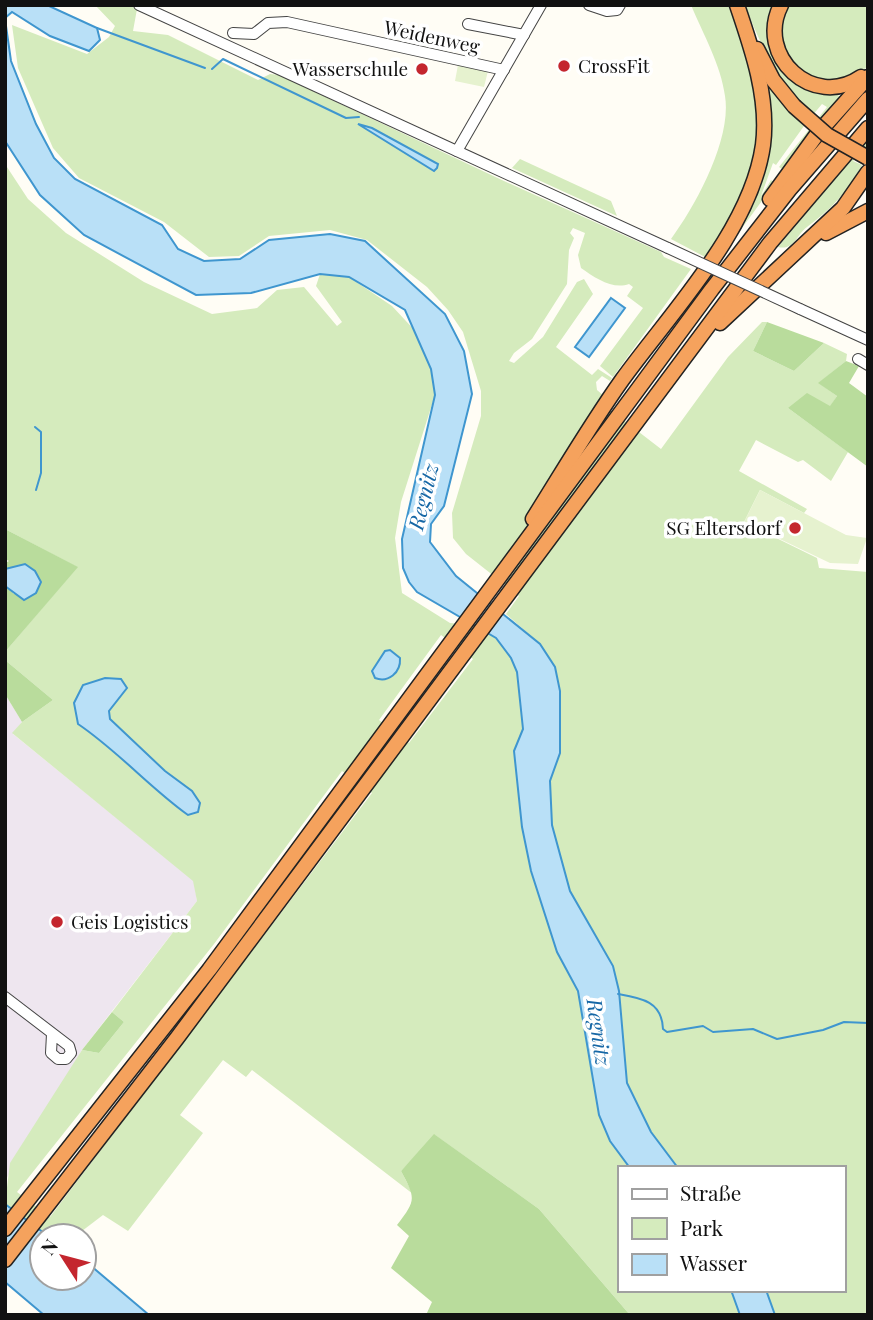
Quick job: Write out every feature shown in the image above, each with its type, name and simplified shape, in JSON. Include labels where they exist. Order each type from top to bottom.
[{"type":"highway","points":[[781,5],[775,22],[775,43],[783,63],[797,78],[816,86],[837,87],[855,82],[868,74]]},
{"type":"highway","points":[[625,394],[723,243],[753,186],[763,144],[763,103],[739,11]]},
{"type":"highway","points":[[739,11],[774,80],[794,106],[827,135],[868,159]]},
{"type":"highway","points":[[510,565],[525,536],[680,318],[818,133],[868,74]]},
{"type":"highway","points":[[625,394],[789,190],[868,99]]},
{"type":"highway","points":[[5,1260],[363,790],[770,243],[868,128]]},
{"type":"highway","points":[[649,405],[737,304],[843,208],[868,172]]},
{"type":"highway","points":[[790,258],[830,230],[868,211]]},
{"type":"highway","points":[[5,1229],[201,980],[350,781],[510,565],[579,459]]},
{"type":"street","points":[[139,5],[868,340]]},
{"type":"street","points":[[457,151],[541,5]]},
{"type":"street","points":[[589,5],[607,11],[617,10],[620,5]]},
{"type":"street","name":"Weidenweg","points":[[233,33],[254,34],[268,23],[287,22],[504,70]]},
{"type":"street","name":"Weidenweg","points":[[468,23],[524,35]]},
{"type":"street","points":[[858,359],[868,365]]},
{"type":"street","points":[[5,997],[52,1034]]},
{"type":"shaded area","points":[[5,694],[22,722],[13,734],[194,881],[197,901],[82,1050],[5,1181]]},
{"type":"green space","points":[[95,5],[128,5],[137,9],[133,31],[168,35],[258,80],[270,74],[279,75],[661,252],[664,257],[691,269],[613,377],[600,366],[643,308],[627,296],[633,287],[629,284],[610,284],[581,268],[578,255],[585,233],[573,228],[570,233],[574,238],[569,250],[567,284],[532,339],[514,353],[509,361],[514,363],[543,337],[577,282],[584,279],[593,294],[556,347],[592,375],[598,369],[612,378],[610,381],[602,376],[596,382],[597,390],[604,396],[600,402],[661,449],[728,357],[762,322],[767,322],[753,351],[794,371],[824,343],[847,354],[846,361],[819,383],[837,396],[830,407],[788,408],[848,452],[831,481],[803,460],[798,462],[756,440],[739,471],[807,509],[804,513],[760,490],[744,522],[817,558],[819,568],[868,572],[868,1315],[775,1315],[767,1292],[845,1292],[845,1166],[676,1166],[651,1132],[627,1083],[619,991],[613,966],[570,891],[552,825],[550,781],[560,753],[560,691],[555,667],[540,644],[506,614],[519,596],[466,554],[453,538],[452,513],[481,416],[481,391],[463,332],[427,287],[367,240],[330,230],[269,236],[239,256],[209,257],[164,222],[79,178],[53,148],[18,68],[12,25],[87,54],[109,37],[115,26]]},
{"type":"green space","points":[[691,5],[730,5],[752,78],[758,124],[757,148],[744,199],[707,258],[671,239],[710,171],[718,151],[726,113],[720,73]]},
{"type":"green space","points":[[745,5],[777,5],[774,56],[841,97],[785,171],[779,167],[827,107],[822,104],[812,116],[790,91],[765,50]]},
{"type":"green space","points":[[788,5],[868,5],[868,66],[851,77],[833,81],[816,79],[802,71],[790,59],[784,43],[782,25]]},
{"type":"green space","points":[[458,65],[488,71],[484,87],[455,81]]},
{"type":"green space","points":[[766,80],[784,106],[804,126],[776,165],[773,163],[761,196],[771,180],[775,183],[723,254],[746,214]]},
{"type":"green space","points":[[868,139],[868,152],[863,151],[853,161],[862,165],[844,192],[792,244],[778,247]]},
{"type":"green space","points":[[520,159],[611,201],[617,216],[512,168]]},
{"type":"green space","points":[[5,164],[28,199],[66,233],[144,282],[212,314],[257,308],[277,290],[304,287],[337,326],[342,322],[316,286],[320,274],[349,277],[392,306],[419,335],[431,369],[435,395],[401,502],[395,538],[402,593],[450,623],[472,625],[496,638],[511,658],[517,672],[523,729],[514,751],[522,827],[531,871],[557,952],[578,991],[599,1115],[610,1141],[629,1166],[618,1166],[618,1292],[732,1292],[740,1315],[630,1315],[539,1209],[435,1135],[401,1171],[413,1194],[252,1070],[246,1077],[223,1060],[180,1115],[203,1133],[128,1231],[103,1215],[94,1222],[29,1222],[5,1204],[10,1163],[82,1050],[99,1053],[124,1022],[112,1012],[197,901],[193,881],[12,733],[22,722],[53,700],[5,660],[5,652],[77,567],[5,529]],"holes":[[[441,635],[473,659],[409,743],[379,720]],[[342,771],[372,793],[50,1217],[17,1192],[214,944]]]},
{"type":"green space","points":[[767,322],[824,343],[794,371],[753,351]]},
{"type":"green space","points":[[846,361],[859,366],[849,383],[868,397],[868,467],[788,408],[807,393],[830,406],[837,396],[818,383]]},
{"type":"green space","name":"SG Eltersdorf","points":[[760,490],[846,535],[867,538],[858,564],[830,563],[744,522]]},
{"type":"green space","points":[[5,529],[78,567],[5,652],[5,586],[14,594],[25,564],[5,569],[5,563],[9,561],[5,559]]},
{"type":"green space","points":[[5,660],[53,700],[22,722],[5,694]]},
{"type":"green space","points":[[112,1012],[124,1022],[99,1053],[82,1050]]},
{"type":"green space","points":[[434,1134],[539,1209],[630,1315],[426,1315],[432,1302],[391,1268],[409,1236],[397,1225],[412,1199],[401,1171]]},
{"type":"water","points":[[5,5],[47,5],[97,28],[100,40],[89,51],[50,36],[12,12],[5,18]]},
{"type":"water","name":"Regnitz","points":[[5,19],[11,61],[36,124],[54,158],[75,179],[162,225],[178,249],[204,261],[240,259],[269,240],[330,234],[365,241],[445,314],[464,351],[472,394],[444,506],[431,524],[430,542],[456,576],[540,644],[555,667],[560,691],[560,753],[550,781],[552,825],[570,891],[613,966],[619,991],[627,1083],[651,1132],[676,1166],[629,1166],[610,1141],[599,1115],[578,991],[557,952],[531,871],[522,827],[514,751],[523,729],[517,672],[511,658],[496,638],[417,592],[403,568],[402,539],[435,395],[431,369],[405,310],[349,277],[320,274],[251,293],[196,295],[84,235],[40,195],[5,141]]},
{"type":"water","points":[[358,124],[372,128],[438,164],[437,168],[434,171]]},
{"type":"water","points":[[611,298],[625,308],[589,357],[575,347]]},
{"type":"water","points":[[25,564],[35,571],[41,582],[36,593],[24,600],[5,586],[5,569]]},
{"type":"water","points":[[390,650],[400,658],[396,672],[389,678],[375,678],[372,671],[385,651]]},
{"type":"water","points":[[105,678],[121,679],[127,688],[109,711],[110,719],[165,771],[192,791],[200,803],[198,812],[188,815],[78,724],[74,703],[83,685]]},
{"type":"water","points":[[5,1204],[29,1222],[28,1292],[98,1292],[98,1272],[149,1315],[44,1315],[5,1282]]},
{"type":"water","points":[[732,1292],[767,1292],[775,1315],[740,1315]]},
{"type":"waterway","points":[[97,28],[205,68]]},
{"type":"waterway","points":[[212,69],[223,59],[346,118],[359,117]]},
{"type":"waterway","points":[[35,427],[41,432],[41,473],[36,490]]},
{"type":"waterway","points":[[618,994],[649,1002],[659,1012],[663,1029],[667,1032],[703,1026],[713,1032],[753,1029],[777,1039],[823,1030],[844,1022],[868,1023]]},
{"type":"place","name":"CrossFit","points":[[564,66]]},
{"type":"place","name":"Wasserschule","points":[[422,69]]},
{"type":"place","name":"SG Eltersdorf","points":[[795,528]]},
{"type":"place","name":"Geis Logistics","points":[[57,922]]}]
